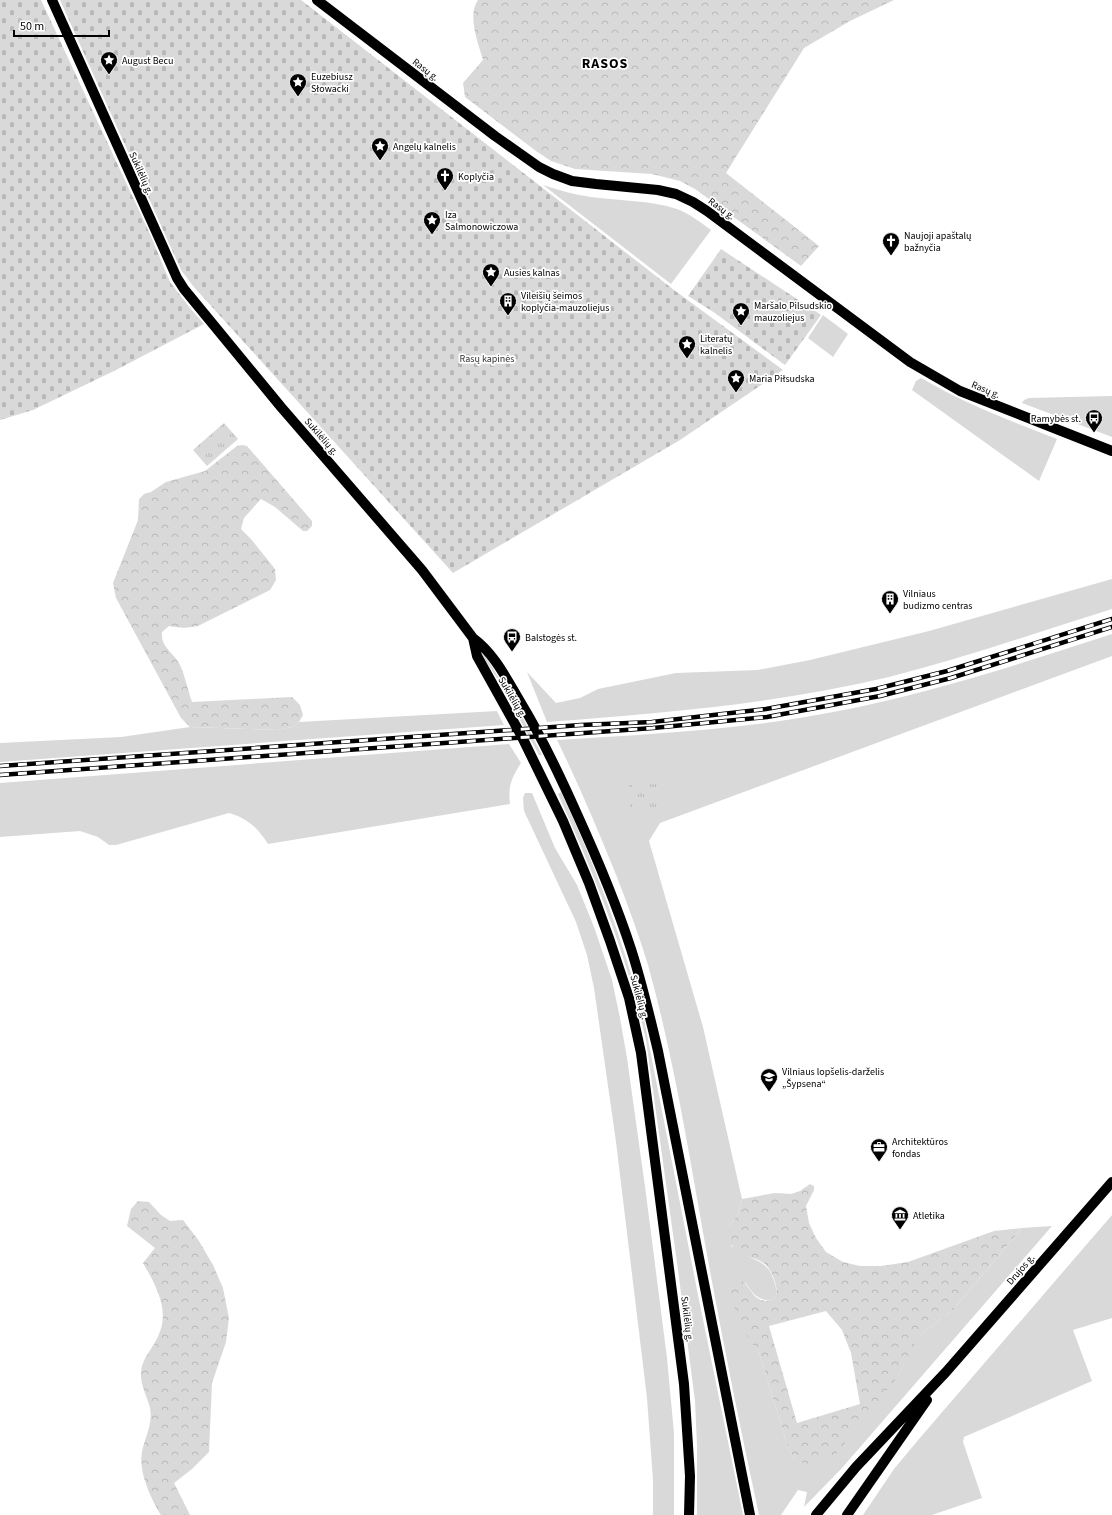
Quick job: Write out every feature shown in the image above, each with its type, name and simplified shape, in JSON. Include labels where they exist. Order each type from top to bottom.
[{"type":"main road","name":"Sukilėlių g.","points":[[52,0],[177,278],[184,289],[281,407],[422,570],[473,638],[477,656],[521,735],[563,821],[590,883],[629,998],[641,1053],[684,1384],[690,1476],[689,1515]]},
{"type":"main road","name":"Rasų g.","points":[[317,0],[495,136],[539,167],[553,174],[572,180],[596,184],[658,190],[676,194],[693,202],[910,362],[934,377],[960,391],[1112,452]]},
{"type":"main road","points":[[473,638],[488,651],[504,674],[547,747],[594,850],[612,895],[631,950],[645,996],[658,1052],[750,1515]]},
{"type":"main road","name":"Drujos g.","points":[[816,1515],[856,1467],[946,1372],[1112,1182]]},
{"type":"main road","name":"Drujos g.","points":[[848,1515],[946,1372]]},
{"type":"green space","points":[[0,0],[41,0],[150,234],[170,282],[204,324],[116,370],[33,410],[0,420]]},
{"type":"green space","name":"Rasų kapinės","points":[[60,0],[301,0],[674,290],[783,370],[680,440],[453,573],[193,286],[181,270]]},
{"type":"green space","points":[[478,0],[894,0],[850,21],[804,48],[726,173],[819,246],[801,266],[695,189],[680,181],[652,174],[575,169],[551,161],[536,151],[465,97],[463,83],[483,60],[476,38],[473,21],[473,13]]},
{"type":"green space","points":[[543,185],[585,196],[646,202],[667,206],[686,213],[711,230],[671,284]]},
{"type":"green space","points":[[721,249],[821,315],[785,365],[715,313],[688,296]]},
{"type":"green space","points":[[823,315],[848,334],[833,357],[808,338]]},
{"type":"green space","points":[[921,378],[971,404],[1057,439],[1039,481],[912,390],[916,381]]},
{"type":"green space","points":[[1112,396],[1112,437],[1022,403],[1024,400],[1029,398]]},
{"type":"green space","points":[[224,423],[238,439],[207,466],[193,450]]},
{"type":"green space","points":[[237,446],[247,446],[312,521],[312,526],[307,531],[303,531],[275,507],[261,499],[244,518],[241,529],[275,569],[276,580],[270,590],[198,626],[184,628],[169,626],[162,632],[162,637],[165,646],[180,665],[192,702],[292,697],[300,705],[303,715],[299,722],[292,727],[277,730],[190,727],[181,718],[116,598],[113,583],[138,520],[139,499],[144,494],[151,492],[166,482],[205,471]]},
{"type":"green space","points":[[1112,579],[1112,609],[917,670],[847,686],[762,701],[676,711],[547,722],[527,672],[556,703],[580,698],[598,689],[676,673],[758,670],[810,660],[929,631]]},
{"type":"green space","points":[[1112,634],[1112,656],[660,823],[649,841],[703,1027],[742,1199],[738,1214],[729,1226],[731,1246],[766,1266],[774,1281],[777,1293],[772,1301],[759,1298],[753,1293],[745,1282],[753,1342],[759,1353],[789,1450],[795,1459],[899,1375],[913,1345],[924,1332],[952,1311],[1022,1228],[1052,1226],[842,1468],[804,1507],[807,1492],[798,1490],[781,1515],[759,1515],[718,1316],[666,1035],[648,965],[617,877],[557,740],[730,727],[833,712],[868,705],[939,687]]},
{"type":"green space","points":[[479,645],[524,720],[542,755],[539,755],[499,681],[477,648]]},
{"type":"green space","points":[[497,711],[504,725],[0,762],[0,743],[121,737],[190,727],[277,730],[292,727],[299,722]]},
{"type":"green space","points":[[509,744],[521,763],[511,783],[509,792],[510,804],[268,844],[252,824],[229,813],[116,845],[109,845],[98,837],[80,831],[0,837],[0,783]]},
{"type":"green space","points":[[657,784],[658,810],[630,811],[629,785]]},
{"type":"green space","points":[[561,792],[586,848],[608,904],[644,1019],[743,1515],[697,1515],[697,1446],[695,1401],[646,1040],[619,946],[597,885],[558,794]]},
{"type":"green space","points":[[525,793],[532,793],[555,848],[577,885],[594,927],[612,980],[620,1018],[646,1194],[667,1358],[674,1433],[674,1515],[653,1515],[653,1480],[647,1398],[616,1142],[594,988],[587,955],[576,922],[524,811],[523,798]]},
{"type":"green space","points":[[810,1184],[814,1186],[814,1190],[806,1206],[809,1223],[816,1238],[826,1252],[843,1262],[860,1266],[881,1266],[908,1262],[994,1231],[1022,1228],[952,1311],[924,1332],[913,1346],[899,1375],[838,1452],[826,1460],[805,1464],[795,1459],[789,1450],[759,1353],[743,1330],[736,1315],[729,1284],[739,1279],[759,1299],[763,1301],[772,1301],[777,1293],[774,1280],[771,1272],[763,1263],[741,1254],[732,1247],[727,1237],[729,1226],[738,1214],[742,1199],[775,1193],[791,1194],[800,1191]],"holes":[[[826,1311],[842,1330],[851,1353],[860,1404],[797,1423],[769,1326]]]},
{"type":"green space","points":[[138,1201],[149,1202],[161,1215],[170,1221],[183,1220],[199,1241],[213,1265],[223,1288],[229,1318],[226,1342],[212,1383],[209,1452],[192,1469],[174,1483],[190,1515],[161,1515],[146,1485],[142,1468],[142,1452],[150,1425],[151,1414],[144,1390],[141,1372],[146,1357],[159,1334],[163,1315],[160,1297],[143,1263],[155,1248],[127,1226],[131,1209]]},
{"type":"green space","points":[[1112,1215],[1112,1318],[1073,1330],[1092,1381],[964,1437],[963,1442],[982,1498],[932,1515],[863,1515],[894,1469]]},
{"type":"railway","points":[[0,766],[581,725],[652,722],[766,709],[876,689],[947,671],[1112,619]]},
{"type":"railway","points":[[0,775],[653,728],[767,717],[880,696],[951,678],[1112,627]]},
{"type":"place","name":"August Becu","points":[[109,75]]},
{"type":"place","name":"Euzebiusz Słowacki","points":[[298,97]]},
{"type":"place","name":"Angelų kalnelis","points":[[380,161]]},
{"type":"place","name":"Koplyčia","points":[[445,191]]},
{"type":"place","name":"Iza Salmonowiczowa","points":[[432,235]]},
{"type":"place","name":"Naujoji apaštalų bažnyčia","points":[[891,256]]},
{"type":"place","name":"Ausies kalnas","points":[[491,287]]},
{"type":"place","name":"Vileišių šeimos koplyčia-mauzoliejus","points":[[508,316]]},
{"type":"place","name":"Maršalo Pilsudskio mauzoliejus","points":[[741,326]]},
{"type":"place","name":"Literatų kalnelis","points":[[687,359]]},
{"type":"place","name":"Maria Piłsudska","points":[[736,393]]},
{"type":"place","name":"Ramybės st.","points":[[1094,433]]},
{"type":"place","name":"Vilniaus budizmo centras","points":[[890,614]]},
{"type":"place","name":"Balstogės st.","points":[[512,652]]},
{"type":"place","name":"Vilniaus lopšelis-darželis „Šypsena“","points":[[769,1092]]},
{"type":"place","name":"Architektūros fondas","points":[[879,1162]]},
{"type":"place","name":"Atletika","points":[[900,1230]]},
{"type":"district","name":"RASOS","points":[[605,63]]}]
